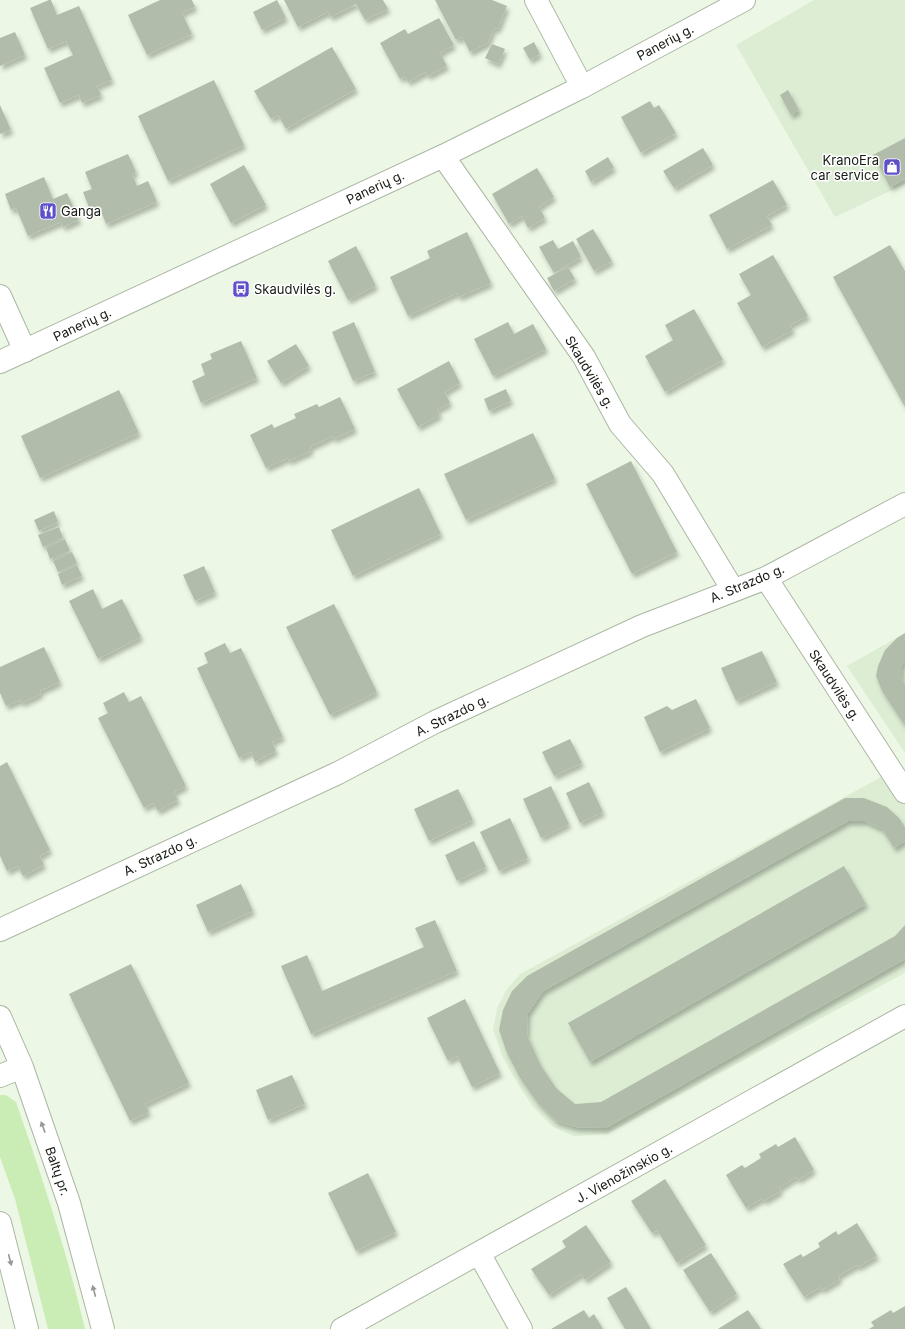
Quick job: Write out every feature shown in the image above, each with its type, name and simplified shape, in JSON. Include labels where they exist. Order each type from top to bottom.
[{"type":"street","points":[[536,0],[582,87]]},
{"type":"street","name":"Panerių g.","points":[[0,362],[443,156],[582,87],[744,0]]},
{"type":"street","name":"Skaudvilės g.","points":[[443,156],[584,357],[620,424],[663,474],[733,590]]},
{"type":"street","points":[[0,296],[25,351]]},
{"type":"street","name":"A. Strazdo g.","points":[[0,930],[338,773],[435,722],[642,626],[766,578],[905,504]]},
{"type":"street","name":"Skaudvilės g.","points":[[766,578],[905,792]]},
{"type":"street","name":"J. Vienožinskio g.","points":[[342,1329],[905,1016]]},
{"type":"street","name":"Baltų pr.","points":[[0,1017],[22,1067],[69,1203],[103,1329]]},
{"type":"street","points":[[0,1076],[22,1067]]},
{"type":"street","points":[[0,1225],[27,1329]]},
{"type":"street","points":[[478,1253],[521,1329]]},
{"type":"shaded area","points":[[814,0],[905,0],[905,184],[835,217],[736,45]]},
{"type":"shaded area","points":[[905,633],[905,753],[847,666]]},
{"type":"shaded area","points":[[892,771],[905,792],[905,973],[607,1134],[574,1136],[553,1127],[533,1107],[502,1056],[493,1030],[497,1008],[507,989],[520,974]]},
{"type":"green space","points":[[0,1095],[6,1095],[16,1102],[54,1215],[85,1329],[48,1329],[15,1199],[0,1157]]},
{"type":"building","points":[[51,0],[57,15],[79,6],[112,80],[97,86],[101,95],[82,103],[79,95],[60,103],[44,68],[73,55],[66,41],[48,49],[30,8]]},
{"type":"building","points":[[160,0],[192,0],[195,7],[182,13],[192,34],[147,55],[128,15]]},
{"type":"building","points":[[277,0],[286,18],[262,30],[253,12]]},
{"type":"building","points":[[284,0],[383,0],[388,9],[365,20],[356,4],[331,17],[328,12],[298,27]]},
{"type":"building","points":[[435,0],[492,0],[507,6],[498,29],[494,28],[488,43],[470,52],[462,37],[456,40]]},
{"type":"building","points":[[439,18],[454,45],[440,53],[447,66],[428,76],[426,72],[408,82],[405,76],[400,79],[380,43],[405,29],[408,34]]},
{"type":"building","points":[[15,32],[25,55],[0,66],[0,38]]},
{"type":"building","points":[[534,42],[540,54],[530,60],[523,48]]},
{"type":"building","points":[[492,44],[505,49],[498,64],[485,58]]},
{"type":"building","points":[[332,47],[356,89],[286,129],[278,115],[271,119],[254,91]]},
{"type":"building","points":[[214,80],[244,145],[168,181],[138,116]]},
{"type":"building","points":[[788,90],[799,110],[791,115],[780,95]]},
{"type":"building","points":[[650,101],[654,108],[659,105],[676,133],[641,153],[621,117]]},
{"type":"building","points":[[0,105],[11,130],[0,134]]},
{"type":"building","name":"KranoEra car service","points":[[905,138],[905,179],[890,187],[873,155]]},
{"type":"building","points":[[703,148],[713,165],[674,188],[663,171]]},
{"type":"building","points":[[128,154],[136,172],[132,174],[137,186],[148,181],[157,202],[106,224],[99,206],[90,210],[83,192],[92,189],[85,172]]},
{"type":"building","points":[[608,157],[614,168],[591,182],[585,171]]},
{"type":"building","points":[[244,165],[266,205],[231,223],[210,184]]},
{"type":"building","points":[[537,168],[554,197],[539,207],[545,218],[528,228],[522,216],[509,224],[492,194]]},
{"type":"building","points":[[44,177],[53,199],[67,193],[79,220],[63,227],[61,222],[28,236],[16,208],[11,210],[5,194]]},
{"type":"building","points":[[773,180],[787,205],[767,216],[772,225],[727,249],[709,215]]},
{"type":"building","points":[[593,229],[612,261],[594,271],[576,239]]},
{"type":"building","points":[[467,232],[491,283],[459,297],[457,293],[408,316],[390,277],[430,258],[427,251]]},
{"type":"building","points":[[553,240],[558,249],[573,241],[581,257],[554,273],[539,247]]},
{"type":"building","points":[[890,245],[905,271],[905,407],[833,277]]},
{"type":"building","points":[[356,246],[376,286],[348,300],[328,261]]},
{"type":"building","points":[[773,255],[808,316],[790,325],[793,330],[762,347],[737,303],[751,295],[739,274]]},
{"type":"building","points":[[568,267],[575,279],[554,291],[547,278]]},
{"type":"building","points":[[694,309],[723,360],[665,392],[645,356],[673,340],[665,325]]},
{"type":"building","points":[[354,322],[375,372],[353,381],[332,332]]},
{"type":"building","points":[[508,322],[514,334],[533,324],[546,349],[493,376],[474,339]]},
{"type":"building","points":[[241,341],[257,378],[201,403],[192,381],[205,375],[201,364],[212,359],[210,354]]},
{"type":"building","points":[[296,344],[309,366],[281,383],[267,361]]},
{"type":"building","points":[[449,361],[460,383],[445,392],[450,403],[437,410],[440,415],[418,427],[397,389]]},
{"type":"building","points":[[506,389],[511,401],[489,411],[484,399]]},
{"type":"building","points":[[119,390],[139,433],[40,478],[21,436]]},
{"type":"building","points":[[340,397],[355,429],[334,439],[333,436],[310,447],[311,451],[289,461],[288,458],[266,468],[250,435],[272,424],[274,428],[296,418],[294,414],[317,404],[319,407]]},
{"type":"building","points":[[533,433],[555,479],[466,520],[444,474]]},
{"type":"building","points":[[631,461],[677,552],[632,574],[586,484]]},
{"type":"building","points":[[419,488],[441,534],[353,576],[331,530]]},
{"type":"building","points":[[54,511],[58,522],[39,531],[34,520]]},
{"type":"building","points":[[59,527],[63,538],[43,547],[38,535]]},
{"type":"building","points":[[65,539],[70,551],[50,559],[46,548]]},
{"type":"building","points":[[72,552],[77,563],[58,572],[53,561]]},
{"type":"building","points":[[77,565],[82,576],[62,585],[58,574]]},
{"type":"building","points":[[204,566],[215,592],[195,601],[183,575]]},
{"type":"building","points":[[93,589],[102,609],[122,599],[141,637],[98,659],[69,601]]},
{"type":"building","points":[[334,604],[377,692],[330,715],[286,627]]},
{"type":"building","points":[[905,633],[905,661],[902,665],[902,678],[905,684],[905,726],[882,691],[876,676],[878,666],[885,650],[897,638]]},
{"type":"building","points":[[225,643],[230,653],[241,648],[283,737],[272,742],[276,751],[255,762],[251,752],[239,758],[197,668],[208,663],[204,653]]},
{"type":"building","points":[[44,647],[60,682],[40,691],[41,694],[22,703],[20,700],[6,706],[0,693],[0,667]]},
{"type":"building","points":[[762,651],[777,682],[736,701],[721,668]]},
{"type":"building","points":[[124,692],[129,702],[141,696],[186,786],[174,792],[178,800],[158,811],[153,803],[144,808],[98,718],[108,713],[103,703]]},
{"type":"building","points":[[696,699],[710,728],[660,752],[644,717],[667,706],[672,710]]},
{"type":"building","points":[[570,739],[582,763],[554,776],[542,752]]},
{"type":"building","points":[[7,762],[50,850],[40,856],[44,865],[23,876],[18,866],[7,871],[0,856],[0,766]]},
{"type":"building","points":[[589,782],[603,812],[580,823],[566,793]]},
{"type":"building","points":[[551,786],[569,824],[541,838],[523,799]]},
{"type":"building","points":[[458,789],[473,820],[429,841],[414,809]]},
{"type":"building","points":[[845,798],[864,798],[887,807],[899,818],[905,827],[905,841],[894,848],[882,829],[865,821],[848,821],[543,991],[528,1013],[527,1035],[540,1064],[556,1088],[575,1104],[601,1102],[895,936],[905,925],[905,959],[606,1128],[575,1127],[556,1121],[537,1102],[520,1078],[507,1053],[499,1030],[503,1010],[512,991],[527,976]]},
{"type":"building","points":[[510,818],[528,858],[499,871],[480,832]]},
{"type":"building","points":[[474,841],[486,867],[457,881],[445,855]]},
{"type":"building","points":[[844,866],[866,904],[590,1062],[568,1023]]},
{"type":"building","points":[[241,884],[253,911],[208,932],[196,905]]},
{"type":"building","points":[[435,920],[457,971],[311,1034],[281,966],[307,955],[322,991],[424,947],[415,928]]},
{"type":"building","points":[[131,964],[189,1083],[145,1104],[149,1112],[130,1121],[69,994]]},
{"type":"building","points":[[465,999],[500,1073],[472,1087],[457,1056],[448,1061],[427,1018]]},
{"type":"building","points":[[292,1075],[305,1104],[268,1120],[256,1090]]},
{"type":"building","points":[[795,1137],[814,1170],[798,1180],[796,1177],[779,1188],[781,1191],[764,1201],[763,1198],[746,1208],[726,1175],[742,1165],[745,1168],[761,1158],[759,1154],[776,1144],[778,1147]]},
{"type":"building","points":[[368,1173],[396,1232],[356,1251],[328,1193]]},
{"type":"building","points":[[665,1179],[706,1245],[677,1263],[657,1230],[652,1233],[631,1201]]},
{"type":"building","points":[[857,1223],[877,1256],[838,1276],[840,1279],[822,1290],[821,1287],[804,1297],[783,1264],[801,1254],[803,1257],[820,1247],[818,1243],[836,1231],[838,1235]]},
{"type":"building","points":[[586,1225],[611,1262],[585,1280],[581,1274],[549,1295],[531,1269],[566,1247],[562,1241]]},
{"type":"building","points":[[711,1253],[737,1294],[710,1312],[683,1270]]},
{"type":"building","points":[[626,1287],[651,1329],[625,1329],[607,1298]]},
{"type":"building","points":[[905,1306],[905,1329],[869,1329],[874,1326],[871,1322],[891,1310],[893,1313]]},
{"type":"building","points":[[584,1310],[589,1318],[594,1314],[603,1329],[551,1329]]},
{"type":"building","points":[[748,1310],[761,1329],[718,1329]]},
{"type":"place","name":"KranoEra car service","points":[[892,167]]},
{"type":"place","name":"Ganga","points":[[48,211]]},
{"type":"place","name":"Skaudvilės g.","points":[[241,289]]}]
